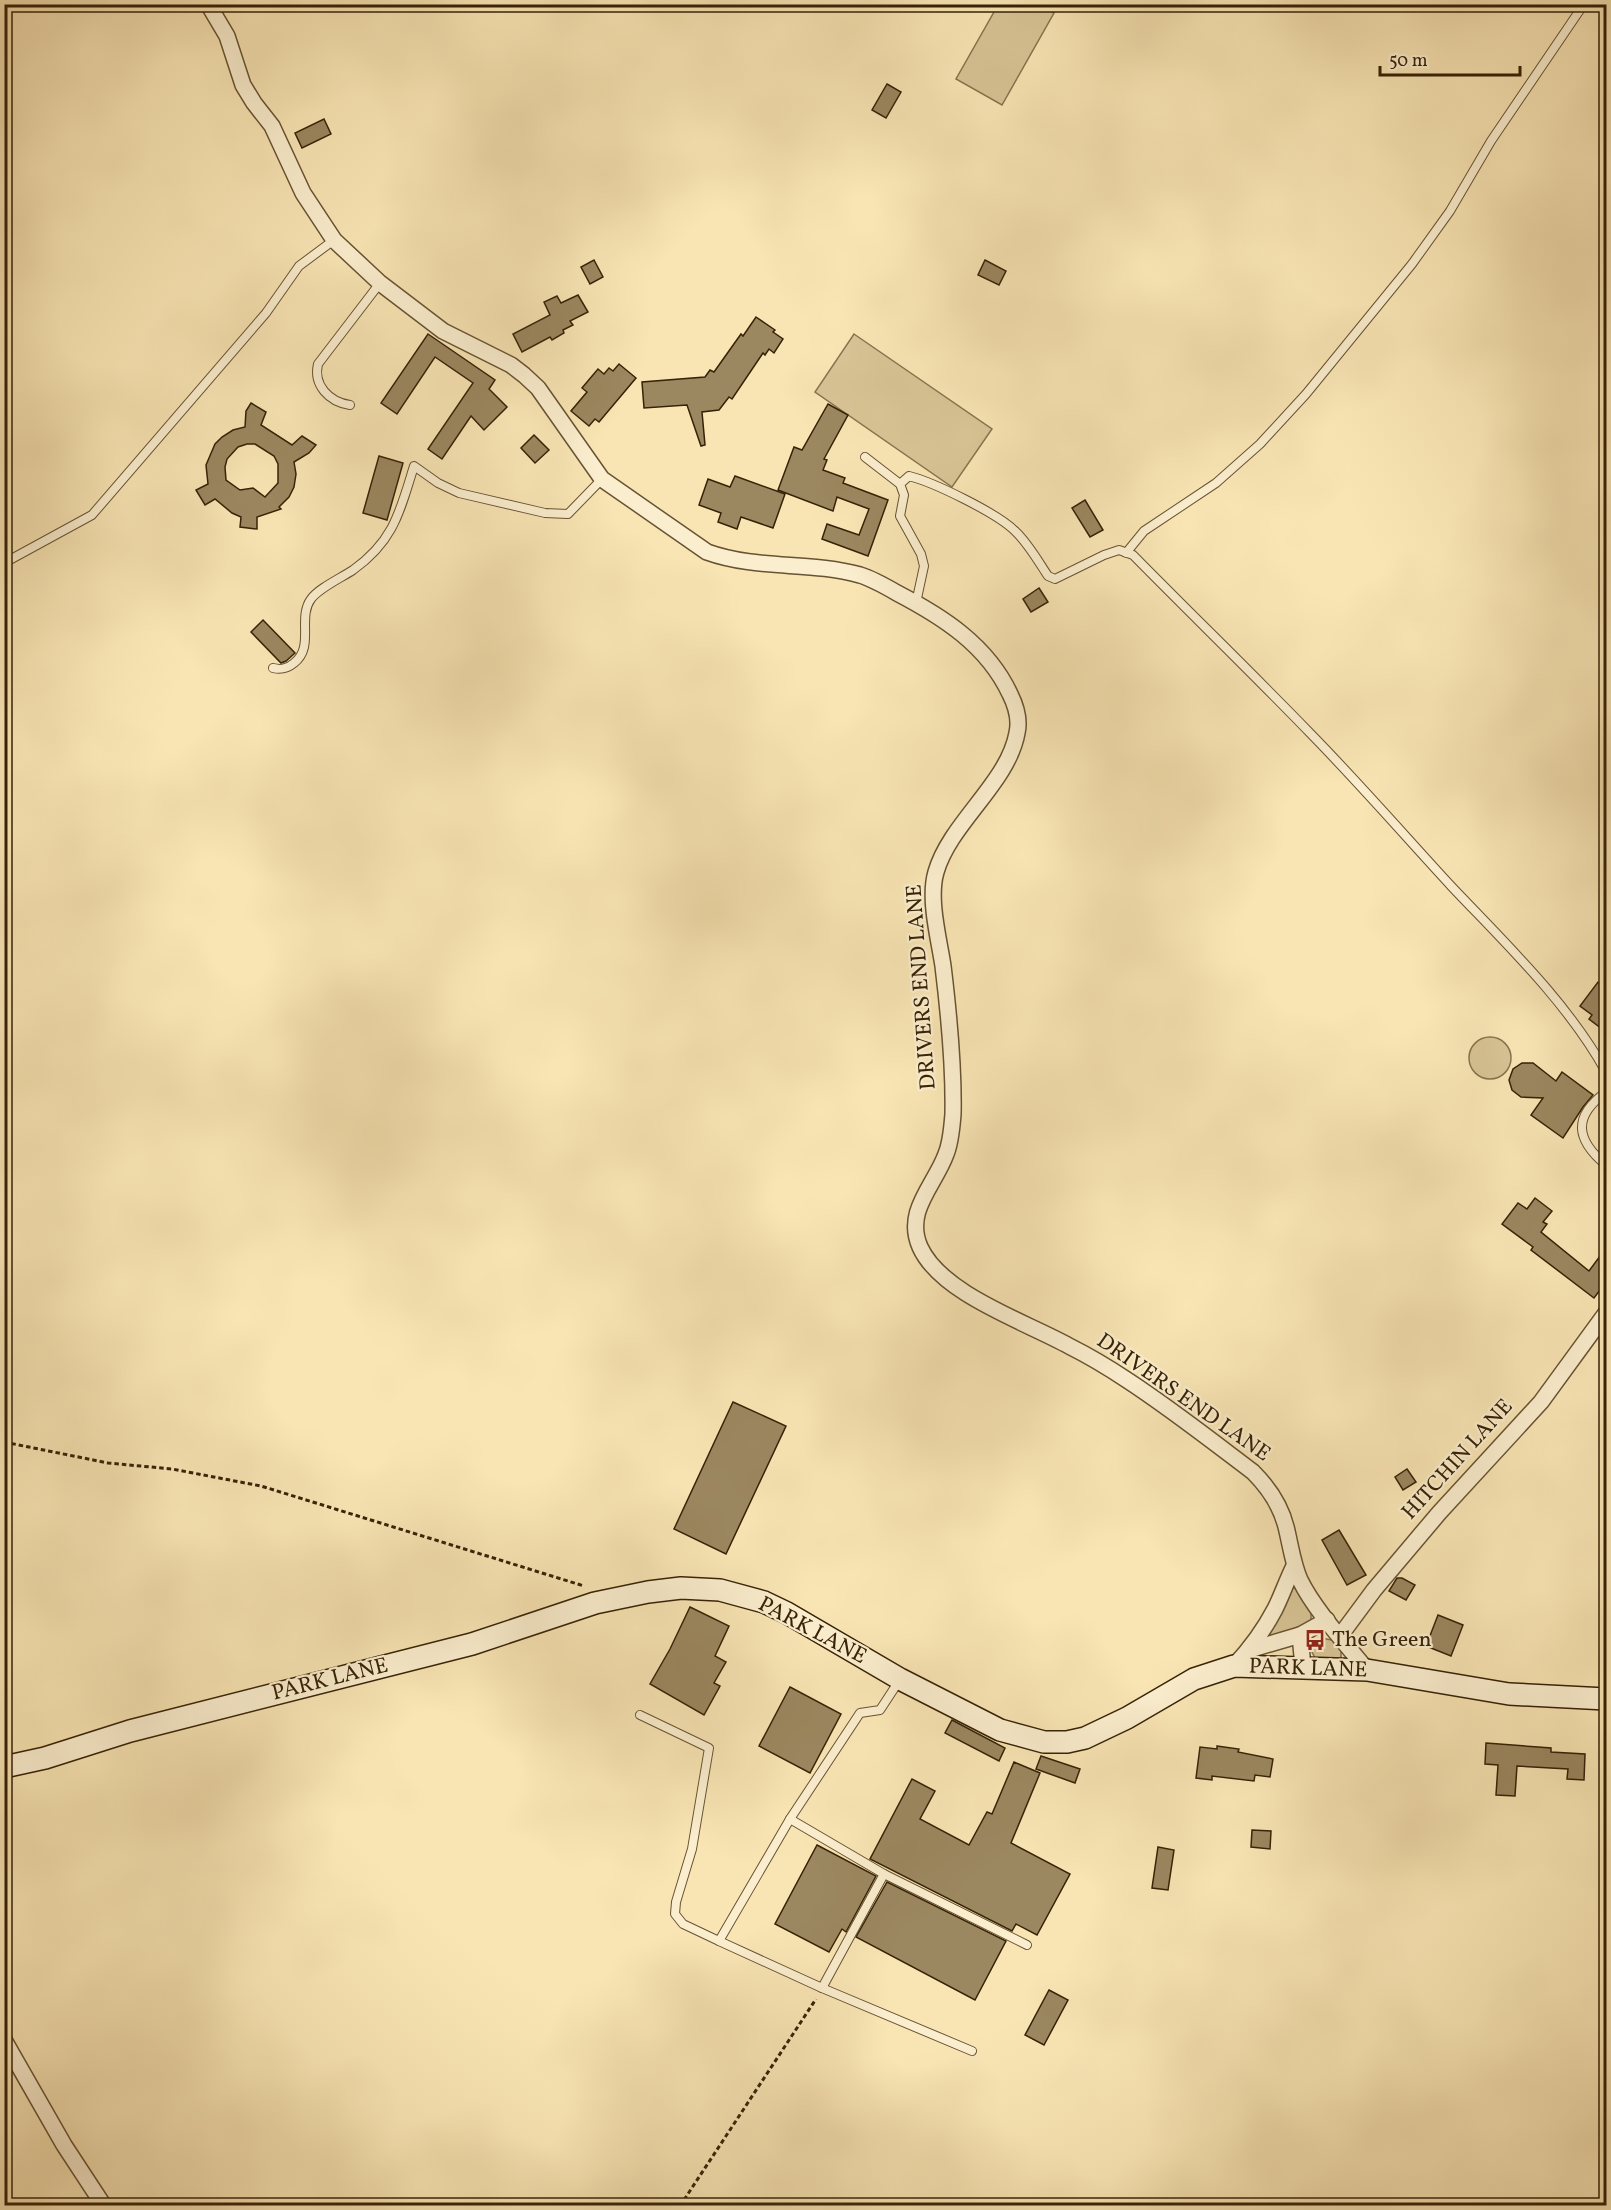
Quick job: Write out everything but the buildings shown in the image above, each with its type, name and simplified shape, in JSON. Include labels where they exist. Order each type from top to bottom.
[{"type":"street","name":"DRIVERS END LANE","points":[[208,4],[227,36],[243,86],[272,126],[303,193],[334,240],[380,283],[443,331],[511,365],[524,375],[538,388],[602,479],[707,552],[727,559],[835,570],[862,576],[916,603],[964,634],[994,666],[1015,706],[1018,725],[1013,747],[1003,767],[951,841],[935,873],[933,887],[949,1019],[953,1120],[946,1154],[916,1215],[914,1225],[919,1246],[934,1268],[974,1298],[1070,1346],[1128,1381],[1253,1472],[1267,1486],[1277,1501],[1288,1532],[1294,1566],[1301,1583],[1367,1670]]},
{"type":"street","name":"HITCHIN LANE","points":[[1340,1636],[1374,1590],[1439,1513],[1541,1402],[1606,1314]]},
{"type":"street","points":[[1234,1666],[1249,1650],[1276,1607],[1294,1566]]},
{"type":"street","name":"PARK LANE","points":[[4,1767],[45,1758],[130,1731],[472,1644],[595,1603],[681,1588],[720,1590],[764,1602],[900,1679],[1000,1730],[1044,1742],[1067,1742],[1086,1738],[1127,1718],[1194,1679],[1234,1666],[1367,1670],[1509,1694],[1606,1700]]},
{"type":"street","points":[[1249,1650],[1300,1635],[1327,1620]]},
{"type":"street","points":[[1300,1635],[1303,1667]]},
{"type":"street","points":[[4,2040],[64,2145],[104,2205]]},
{"type":"lane","points":[[1126,553],[1144,531],[1216,483],[1260,444],[1306,394],[1412,264],[1450,211],[1491,141],[1584,4]]},
{"type":"lane","points":[[4,563],[92,515],[266,313],[299,266],[334,240]]},
{"type":"lane","points":[[350,405],[338,403],[327,395],[318,382],[316,373],[318,364],[380,283]]},
{"type":"lane","points":[[865,457],[900,484],[904,495],[900,516],[923,558],[924,566],[916,603]]},
{"type":"lane","points":[[273,668],[280,670],[292,665],[303,654],[306,610],[311,599],[355,569],[380,547],[391,532],[414,466],[438,483],[459,493],[545,513],[568,514],[602,479]]},
{"type":"lane","points":[[900,484],[909,476],[926,480],[1001,520],[1020,537],[1048,576],[1055,579],[1119,550],[1133,555],[1334,759],[1509,948],[1576,1024],[1592,1045],[1606,1072]]},
{"type":"lane","points":[[1606,1092],[1590,1105],[1583,1118],[1582,1133],[1591,1152],[1606,1165]]},
{"type":"lane","points":[[719,1941],[790,1819],[860,1713],[880,1710],[900,1679]]},
{"type":"lane","points":[[640,1715],[709,1748],[692,1849],[675,1902],[675,1914],[683,1924],[822,1988],[972,2051]]},
{"type":"lane","points":[[790,1819],[884,1874],[1027,1945]]},
{"type":"lane","points":[[822,1988],[884,1874]]},
{"type":"path","points":[[4,1442],[108,1463],[172,1468],[261,1486],[583,1585],[595,1603]]},
{"type":"path","points":[[680,2205],[822,1988]]},
{"type":"shaded area","points":[[998,5],[1040,5],[1054,13],[1002,105],[956,79]]},
{"type":"shaded area","points":[[854,334],[992,429],[952,487],[815,392]]},
{"type":"shaded area","points":[[1490,1037],[1505,1043],[1511,1058],[1505,1073],[1490,1079],[1475,1073],[1469,1058],[1475,1043]]},
{"type":"shaded area","points":[[1290,1588],[1296,1588],[1311,1613],[1311,1623],[1270,1637],[1267,1635]]},
{"type":"shaded area","points":[[1320,1638],[1332,1640],[1341,1650],[1341,1657],[1316,1660],[1311,1650]]},
{"type":"place","name":"The Green","points":[[1315,1640]]}]
